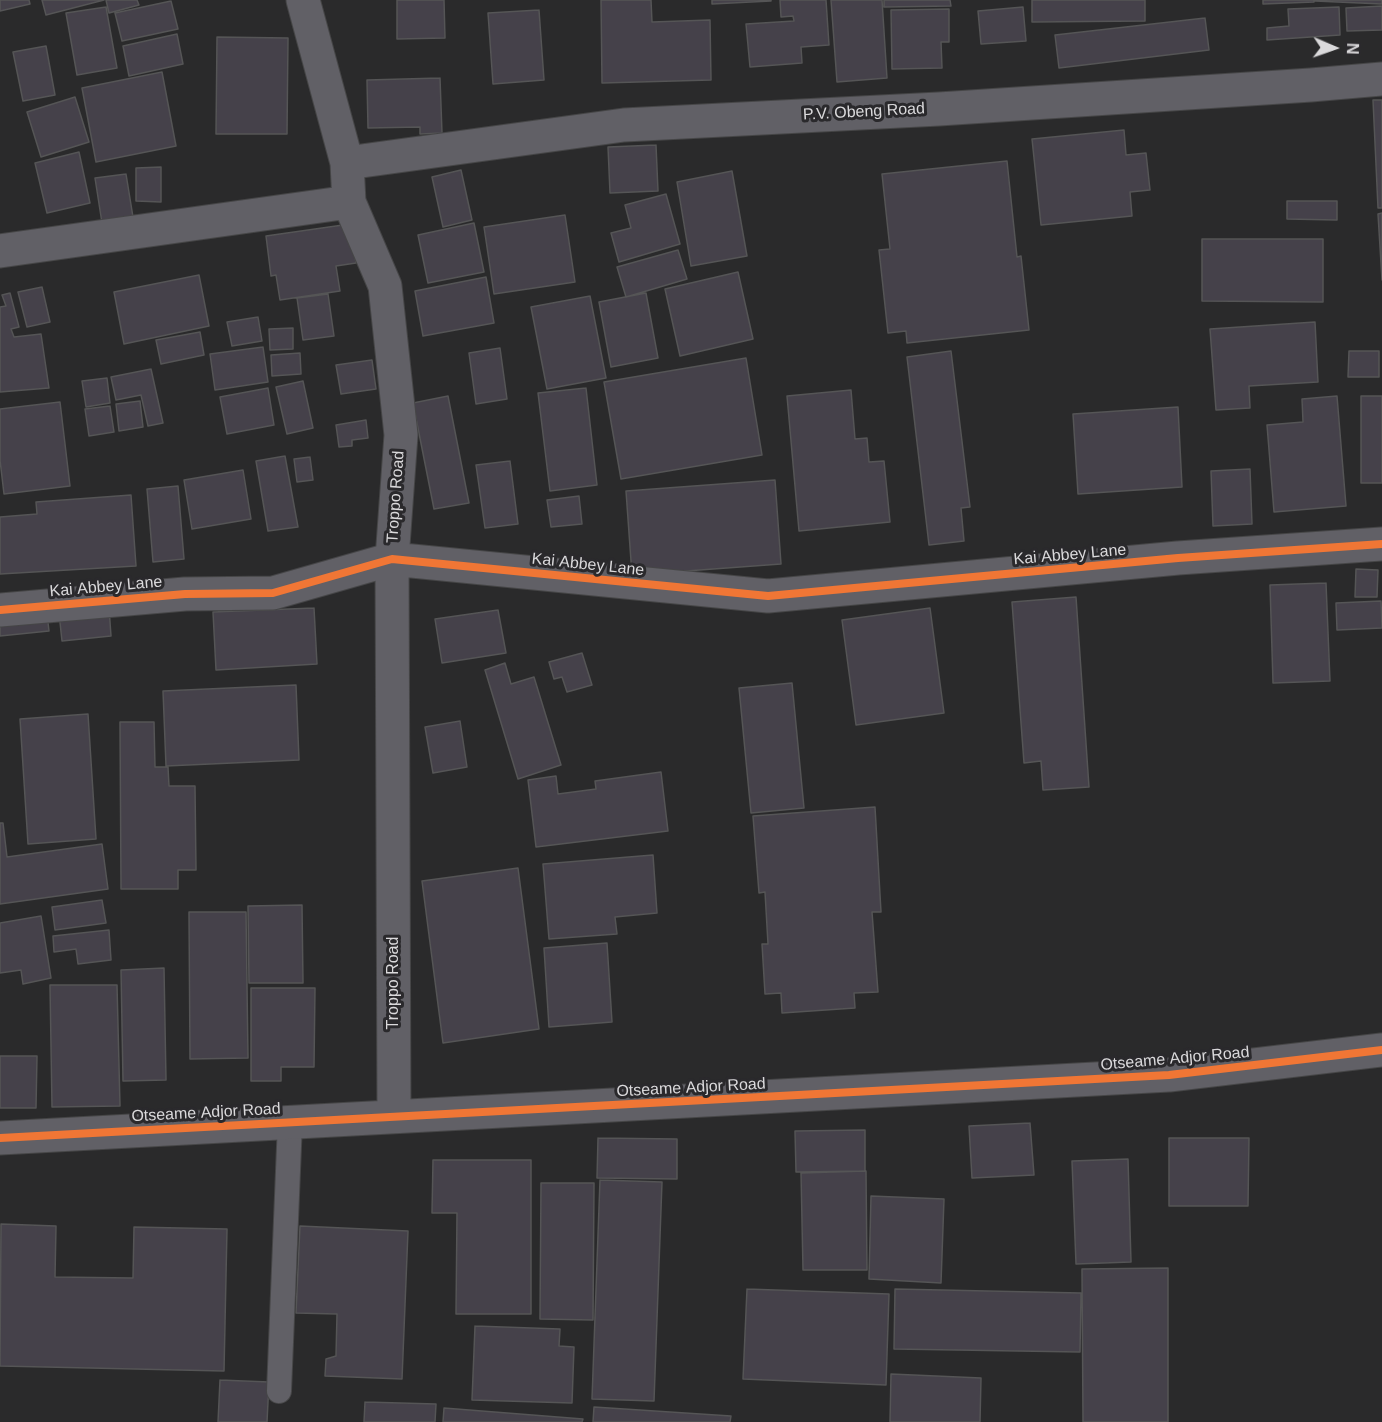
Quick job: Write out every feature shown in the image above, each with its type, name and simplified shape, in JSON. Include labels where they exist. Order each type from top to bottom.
[{"type":"street","name":"Troppo Road","points":[[303,0],[347,163],[349,202],[385,286],[401,435],[392,559],[394,1116]]},
{"type":"street","name":"P.V. Obeng Road","points":[[347,163],[624,125],[1311,86],[1382,79]]},
{"type":"street","points":[[0,251],[349,202]]},
{"type":"street","name":"Kai Abbey Lane","points":[[0,610],[185,594],[273,593],[392,559],[768,596],[1178,558],[1382,544]]},
{"type":"street","name":"Otseame Adjor Road","points":[[0,1138],[1169,1076],[1382,1050]]},
{"type":"lane","points":[[279,1391],[290,1122]]},
{"type":"building","points":[[0,0],[29,0],[30,4],[0,11]]},
{"type":"building","points":[[42,0],[104,0],[46,15]]},
{"type":"building","points":[[106,0],[137,0],[139,5],[109,13]]},
{"type":"building","points":[[397,0],[444,0],[445,38],[397,39]]},
{"type":"building","points":[[601,0],[651,0],[652,22],[710,20],[711,80],[602,83]]},
{"type":"building","points":[[712,0],[771,0],[771,1],[712,4]]},
{"type":"building","points":[[780,0],[826,0],[829,45],[801,47],[802,63],[750,67],[746,24],[794,21],[793,16],[781,17]]},
{"type":"building","points":[[831,0],[882,0],[887,78],[837,82]]},
{"type":"building","points":[[884,0],[950,0],[951,6],[884,7]]},
{"type":"building","points":[[1032,0],[1145,0],[1145,21],[1032,22]]},
{"type":"building","points":[[1263,0],[1314,0],[1314,2],[1263,4]]},
{"type":"building","points":[[1382,0],[1382,4],[1315,1]]},
{"type":"building","points":[[171,1],[178,29],[122,41],[115,13]]},
{"type":"building","points":[[1382,6],[1382,30],[1347,31],[1346,8]]},
{"type":"building","points":[[106,7],[117,68],[77,75],[66,13]]},
{"type":"building","points":[[1023,7],[1026,41],[981,44],[978,11]]},
{"type":"building","points":[[1339,7],[1340,35],[1267,40],[1267,28],[1289,26],[1288,9]]},
{"type":"building","points":[[949,9],[949,42],[941,42],[942,68],[892,69],[891,10]]},
{"type":"building","points":[[539,10],[544,80],[493,84],[488,13]]},
{"type":"building","points":[[1205,18],[1209,50],[1059,68],[1055,35]]},
{"type":"building","points":[[177,34],[183,64],[129,76],[123,46]]},
{"type":"building","points":[[217,37],[288,38],[287,134],[216,134]]},
{"type":"building","points":[[46,46],[55,95],[23,101],[13,52]]},
{"type":"building","points":[[162,72],[176,146],[96,162],[82,88]]},
{"type":"building","points":[[440,78],[442,133],[420,134],[420,127],[368,128],[367,80]]},
{"type":"building","points":[[75,97],[89,142],[41,157],[27,112]]},
{"type":"building","points":[[1373,100],[1382,100],[1382,208],[1378,208]]},
{"type":"building","points":[[1124,130],[1126,155],[1146,153],[1150,190],[1130,192],[1132,216],[1041,225],[1032,139]]},
{"type":"building","points":[[656,145],[658,191],[610,193],[608,147]]},
{"type":"building","points":[[79,152],[90,203],[47,213],[35,163]]},
{"type":"building","points":[[1007,161],[1017,257],[1021,256],[1029,330],[907,343],[906,331],[888,333],[879,250],[890,249],[882,174]]},
{"type":"building","points":[[161,167],[161,202],[136,201],[136,168]]},
{"type":"building","points":[[461,170],[472,220],[443,227],[432,177]]},
{"type":"building","points":[[732,171],[747,256],[691,266],[677,182]]},
{"type":"building","points":[[126,174],[133,217],[102,223],[95,178]]},
{"type":"building","points":[[666,194],[680,244],[619,262],[611,233],[631,228],[625,205]]},
{"type":"building","points":[[1287,201],[1337,201],[1337,220],[1287,219]]},
{"type":"building","points":[[1382,213],[1382,280],[1378,214]]},
{"type":"building","points":[[565,215],[575,282],[494,294],[484,227]]},
{"type":"building","points":[[474,223],[484,272],[428,283],[418,235]]},
{"type":"building","points":[[350,224],[356,263],[336,266],[340,291],[280,300],[276,275],[271,276],[266,236]]},
{"type":"building","points":[[1202,239],[1323,239],[1323,302],[1202,301]]},
{"type":"building","points":[[678,250],[687,279],[626,297],[617,267]]},
{"type":"building","points":[[738,272],[753,339],[680,356],[665,289]]},
{"type":"building","points":[[199,275],[209,326],[124,344],[114,292]]},
{"type":"building","points":[[486,277],[494,323],[423,336],[415,291]]},
{"type":"building","points":[[42,287],[50,322],[27,327],[18,292]]},
{"type":"building","points":[[10,293],[19,327],[11,329],[14,337],[41,334],[49,388],[0,392],[0,307],[6,306],[2,295]]},
{"type":"building","points":[[646,293],[658,358],[611,367],[599,302]]},
{"type":"building","points":[[328,294],[334,336],[303,340],[297,298]]},
{"type":"building","points":[[590,296],[606,378],[547,389],[531,307]]},
{"type":"building","points":[[258,317],[262,341],[232,346],[227,322]]},
{"type":"building","points":[[1315,322],[1318,382],[1249,386],[1250,408],[1216,410],[1210,329]]},
{"type":"building","points":[[293,328],[293,349],[270,350],[269,329]]},
{"type":"building","points":[[200,332],[204,355],[161,364],[156,340]]},
{"type":"building","points":[[263,347],[268,382],[215,390],[210,354]]},
{"type":"building","points":[[500,348],[507,399],[476,404],[469,353]]},
{"type":"building","points":[[951,351],[970,507],[961,508],[964,541],[929,545],[907,357]]},
{"type":"building","points":[[1349,351],[1379,351],[1379,377],[1348,377]]},
{"type":"building","points":[[300,353],[301,374],[272,376],[271,355]]},
{"type":"building","points":[[746,358],[762,455],[621,479],[604,382]]},
{"type":"building","points":[[372,360],[376,389],[341,394],[336,365]]},
{"type":"building","points":[[151,369],[163,423],[148,426],[141,395],[116,400],[111,377]]},
{"type":"building","points":[[107,378],[110,403],[86,407],[82,381]]},
{"type":"building","points":[[303,381],[313,428],[287,434],[276,387]]},
{"type":"building","points":[[268,388],[274,425],[227,434],[220,397]]},
{"type":"building","points":[[586,388],[597,485],[550,491],[538,393]]},
{"type":"building","points":[[851,390],[855,439],[867,438],[869,462],[884,461],[890,522],[799,531],[787,396]]},
{"type":"building","points":[[448,396],[469,503],[434,509],[413,403]]},
{"type":"building","points":[[1337,396],[1346,506],[1274,512],[1267,425],[1303,422],[1302,399]]},
{"type":"building","points":[[1361,396],[1382,396],[1382,483],[1361,483]]},
{"type":"building","points":[[140,401],[143,427],[119,431],[116,404]]},
{"type":"building","points":[[60,402],[70,486],[4,494],[0,460],[0,409]]},
{"type":"building","points":[[110,406],[114,432],[89,436],[85,409]]},
{"type":"building","points":[[1178,407],[1182,487],[1078,494],[1073,414]]},
{"type":"building","points":[[366,420],[368,438],[352,440],[352,446],[339,447],[336,425]]},
{"type":"building","points":[[285,456],[298,527],[268,531],[256,461]]},
{"type":"building","points":[[310,457],[313,480],[297,482],[294,459]]},
{"type":"building","points":[[510,461],[518,524],[485,528],[476,465]]},
{"type":"building","points":[[1250,469],[1252,524],[1213,526],[1211,471]]},
{"type":"building","points":[[243,470],[251,519],[192,529],[184,480]]},
{"type":"building","points":[[775,480],[781,564],[632,575],[626,491]]},
{"type":"building","points":[[178,486],[184,559],[153,562],[147,489]]},
{"type":"building","points":[[131,495],[136,566],[0,574],[0,517],[37,514],[36,502]]},
{"type":"building","points":[[579,496],[582,524],[551,527],[547,500]]},
{"type":"building","points":[[1356,569],[1378,570],[1377,597],[1355,597]]},
{"type":"building","points":[[1326,583],[1330,681],[1273,683],[1270,585]]},
{"type":"building","points":[[1076,597],[1089,787],[1043,790],[1041,761],[1024,763],[1012,602]]},
{"type":"building","points":[[1381,601],[1382,628],[1337,630],[1336,603]]},
{"type":"building","points":[[109,608],[111,636],[62,641],[59,613]]},
{"type":"building","points":[[314,608],[317,664],[216,670],[213,612]]},
{"type":"building","points":[[930,608],[944,713],[856,725],[842,620]]},
{"type":"building","points":[[498,610],[506,653],[442,663],[435,619]]},
{"type":"building","points":[[47,614],[49,631],[0,636],[0,619]]},
{"type":"building","points":[[582,653],[592,685],[567,692],[562,677],[554,679],[549,662]]},
{"type":"building","points":[[505,663],[511,684],[534,677],[561,765],[518,779],[485,670]]},
{"type":"building","points":[[792,683],[804,808],[751,813],[739,688]]},
{"type":"building","points":[[296,685],[299,760],[166,766],[163,691]]},
{"type":"building","points":[[88,714],[96,839],[28,844],[20,719]]},
{"type":"building","points":[[460,721],[467,767],[433,773],[425,727]]},
{"type":"building","points":[[120,722],[154,722],[155,767],[168,767],[169,786],[195,786],[196,870],[178,870],[178,889],[121,889]]},
{"type":"building","points":[[661,772],[668,831],[536,847],[528,780],[556,776],[558,794],[596,789],[595,781]]},
{"type":"building","points":[[875,807],[881,912],[872,912],[878,992],[854,993],[855,1008],[782,1013],[781,993],[765,994],[762,944],[768,944],[765,892],[759,893],[753,816]]},
{"type":"building","points":[[0,823],[3,823],[7,857],[102,844],[108,889],[0,904]]},
{"type":"building","points":[[653,855],[657,913],[615,917],[617,934],[549,939],[543,864]]},
{"type":"building","points":[[518,868],[539,1029],[443,1043],[422,881]]},
{"type":"building","points":[[102,900],[106,923],[55,930],[52,907]]},
{"type":"building","points":[[302,905],[303,983],[249,983],[248,906]]},
{"type":"building","points":[[189,912],[246,912],[248,1058],[190,1059]]},
{"type":"building","points":[[41,916],[51,978],[23,984],[21,970],[0,973],[0,923]]},
{"type":"building","points":[[109,930],[111,960],[78,964],[76,949],[54,952],[53,936]]},
{"type":"building","points":[[607,943],[612,1022],[549,1027],[544,948]]},
{"type":"building","points":[[164,968],[166,1080],[123,1081],[121,970]]},
{"type":"building","points":[[50,985],[117,985],[120,1106],[52,1107]]},
{"type":"building","points":[[251,988],[315,988],[314,1067],[281,1067],[281,1081],[251,1081]]},
{"type":"building","points":[[0,1056],[37,1056],[36,1108],[0,1108]]},
{"type":"building","points":[[1030,1123],[1034,1175],[972,1178],[969,1126]]},
{"type":"building","points":[[865,1130],[865,1171],[796,1172],[795,1131]]},
{"type":"building","points":[[598,1138],[677,1139],[677,1179],[597,1178]]},
{"type":"building","points":[[1169,1138],[1249,1138],[1248,1206],[1169,1206]]},
{"type":"building","points":[[1128,1159],[1131,1262],[1076,1264],[1072,1161]]},
{"type":"building","points":[[433,1160],[531,1160],[531,1314],[456,1314],[457,1213],[432,1213]]},
{"type":"building","points":[[866,1171],[867,1270],[803,1270],[801,1173]]},
{"type":"building","points":[[600,1180],[662,1182],[654,1401],[592,1399]]},
{"type":"building","points":[[541,1183],[594,1183],[593,1320],[540,1319]]},
{"type":"building","points":[[871,1196],[944,1199],[941,1283],[869,1279]]},
{"type":"building","points":[[1,1224],[56,1226],[55,1277],[133,1278],[134,1227],[227,1229],[224,1371],[0,1366]]},
{"type":"building","points":[[300,1226],[408,1231],[402,1379],[325,1376],[326,1359],[336,1356],[337,1314],[296,1313]]},
{"type":"building","points":[[1168,1268],[1168,1422],[1083,1422],[1082,1269]]},
{"type":"building","points":[[747,1289],[889,1294],[886,1385],[743,1379]]},
{"type":"building","points":[[895,1289],[1081,1293],[1080,1352],[894,1349]]},
{"type":"building","points":[[475,1326],[560,1329],[559,1346],[574,1347],[572,1403],[472,1400]]},
{"type":"building","points":[[891,1374],[981,1378],[980,1422],[890,1422]]},
{"type":"building","points":[[220,1380],[269,1382],[267,1422],[218,1422]]},
{"type":"building","points":[[365,1402],[436,1404],[435,1422],[364,1422]]},
{"type":"building","points":[[594,1407],[731,1416],[730,1422],[593,1422]]},
{"type":"building","points":[[444,1408],[583,1419],[582,1422],[443,1422]]},
{"type":"cycle path","points":[[0,610],[185,594],[273,593],[392,559],[768,596],[1178,558],[1382,544]]},
{"type":"cycle path","points":[[0,1138],[1169,1075],[1382,1050]]}]
